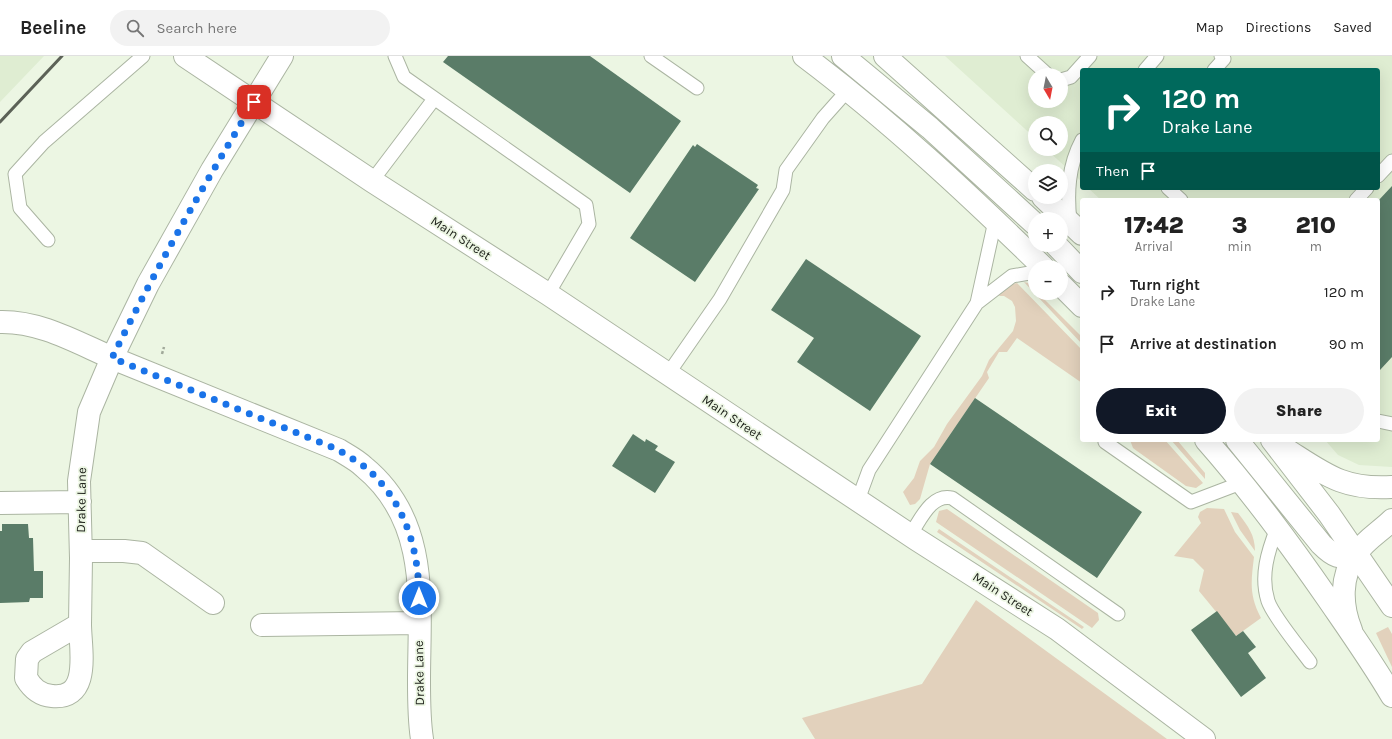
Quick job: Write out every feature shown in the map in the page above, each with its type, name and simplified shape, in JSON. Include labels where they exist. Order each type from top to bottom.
[{"type":"main road","name":"Main Street","points":[[185,56],[372,181],[548,294],[910,535],[1057,629],[1204,739]]},
{"type":"main road","points":[[254,102],[282,56]]},
{"type":"main road","points":[[804,56],[887,124],[995,221],[1036,260]]},
{"type":"main road","points":[[843,56],[930,128],[1028,218]]},
{"type":"main road","points":[[885,56],[1028,184]]},
{"type":"main road","name":"Drake Lane","points":[[80,624],[81,551],[79,481],[89,412],[112,358],[148,284],[212,170],[254,102]]},
{"type":"main road","points":[[1050,204],[1076,228]]},
{"type":"main road","points":[[1063,252],[1080,270]]},
{"type":"main road","points":[[1068,292],[1080,304]]},
{"type":"main road","name":"Drake Lane","points":[[0,322],[13,322],[43,327],[112,358],[339,450],[364,467],[380,483],[397,504],[407,524],[414,548],[419,573],[419,705],[422,739]]},
{"type":"main road","points":[[1208,442],[1277,528],[1352,633],[1392,696]]},
{"type":"main road","points":[[1239,442],[1321,544],[1330,553],[1342,558],[1356,553],[1392,520]]},
{"type":"main road","points":[[1273,442],[1329,514],[1392,606]]},
{"type":"main road","points":[[1274,442],[1327,476],[1340,482],[1371,488],[1392,487]]},
{"type":"main road","points":[[0,503],[80,502]]},
{"type":"main road","points":[[81,551],[124,551],[142,553],[212,603]]},
{"type":"main road","points":[[1352,633],[1345,612],[1343,590],[1345,577],[1356,553]]},
{"type":"main road","points":[[262,626],[419,623]]},
{"type":"lane","points":[[48,240],[20,208],[15,174],[44,142],[143,56]]},
{"type":"lane","points":[[395,56],[404,77],[586,204],[589,224],[548,294]]},
{"type":"lane","points":[[651,56],[697,88]]},
{"type":"lane","points":[[1027,56],[1040,68]]},
{"type":"lane","points":[[1068,78],[1071,77],[1090,56]]},
{"type":"lane","points":[[1147,68],[1157,56]]},
{"type":"lane","points":[[1216,68],[1224,59],[1221,56]]},
{"type":"lane","points":[[668,374],[720,299],[783,190],[786,170],[824,118],[847,91]]},
{"type":"lane","points":[[372,181],[434,99]]},
{"type":"lane","points":[[1076,228],[1068,184],[1077,149],[1080,144]]},
{"type":"lane","points":[[1380,174],[1392,161]]},
{"type":"lane","points":[[1170,190],[1179,198]]},
{"type":"lane","points":[[1358,198],[1365,190]]},
{"type":"lane","points":[[977,302],[995,221]]},
{"type":"lane","points":[[858,500],[869,470],[977,302],[1012,276],[1028,273]]},
{"type":"lane","points":[[1380,421],[1392,424]]},
{"type":"lane","points":[[1105,442],[1152,477],[1191,502],[1241,483]]},
{"type":"lane","points":[[910,535],[936,500],[946,497],[952,498],[1118,614]]},
{"type":"lane","points":[[1277,528],[1267,553],[1265,582],[1266,594],[1272,610],[1310,662]]},
{"type":"shaded area","points":[[0,56],[44,56],[0,102]]},
{"type":"shaded area","points":[[945,56],[1392,56],[1392,467],[1359,465],[1338,455],[1327,442],[1380,442],[1380,198],[1099,198],[1090,190],[1380,190],[1380,68],[1080,68],[1080,180],[1068,169],[1068,164],[1062,164],[1054,156],[1068,156],[1068,116],[1028,116],[1028,132]]},
{"type":"shaded area","points":[[1017,283],[1028,294],[1028,300],[1033,300],[1080,348],[1080,382],[1017,338],[1007,352],[999,352],[987,372],[989,378],[930,464],[920,499],[915,504],[910,505],[903,492],[914,478],[920,461],[934,447],[947,424],[982,376],[989,360],[1013,331],[1016,321],[1015,307],[1012,301],[1004,296],[999,296],[1006,287]]},
{"type":"shaded area","points":[[1041,300],[1045,300],[1080,335],[1080,342]]},
{"type":"shaded area","points":[[1131,442],[1167,442],[1203,483],[1196,488],[1186,486],[1133,448]]},
{"type":"shaded area","points":[[1173,442],[1179,442],[1205,473],[1205,479]]},
{"type":"shaded area","points":[[1207,508],[1224,509],[1235,532],[1254,557],[1252,588],[1254,602],[1261,618],[1236,636],[1199,591],[1204,570],[1193,559],[1174,556],[1201,523],[1198,517],[1200,512]]},
{"type":"shaded area","points":[[947,509],[1098,613],[1099,620],[1092,628],[936,522],[939,511]]},
{"type":"shaded area","points":[[1231,512],[1238,513],[1248,527],[1254,540],[1255,551],[1240,530]]},
{"type":"shaded area","points":[[939,529],[1084,627],[1082,629],[937,532]]},
{"type":"shaded area","points":[[976,600],[1167,739],[815,739],[802,718],[922,684]]},
{"type":"shaded area","points":[[1388,627],[1392,634],[1392,667],[1376,633]]},
{"type":"building","points":[[448,56],[590,56],[681,121],[630,193],[443,62]]},
{"type":"building","points":[[697,144],[758,185],[756,188],[759,189],[695,282],[630,238],[693,145],[695,147]]},
{"type":"building","points":[[1392,186],[1392,357],[1380,370],[1380,199]]},
{"type":"building","points":[[806,259],[921,336],[870,411],[797,362],[814,338],[771,310]]},
{"type":"building","points":[[975,398],[1142,512],[1097,578],[930,464]]},
{"type":"building","points":[[633,434],[645,442],[646,439],[658,446],[655,450],[675,462],[655,493],[612,466]]},
{"type":"building","points":[[2,524],[28,524],[29,538],[33,538],[34,571],[43,571],[43,598],[30,598],[29,602],[0,603],[0,531],[2,531]]},
{"type":"building","points":[[1217,611],[1236,636],[1243,631],[1256,647],[1248,653],[1266,678],[1241,697],[1191,630]]},
{"type":"railway","points":[[0,122],[62,56]]},
{"type":"route","points":[[254,102],[212,170],[148,284],[112,358],[339,450],[364,467],[380,483],[397,504],[407,524],[419,573],[419,598]]}]
